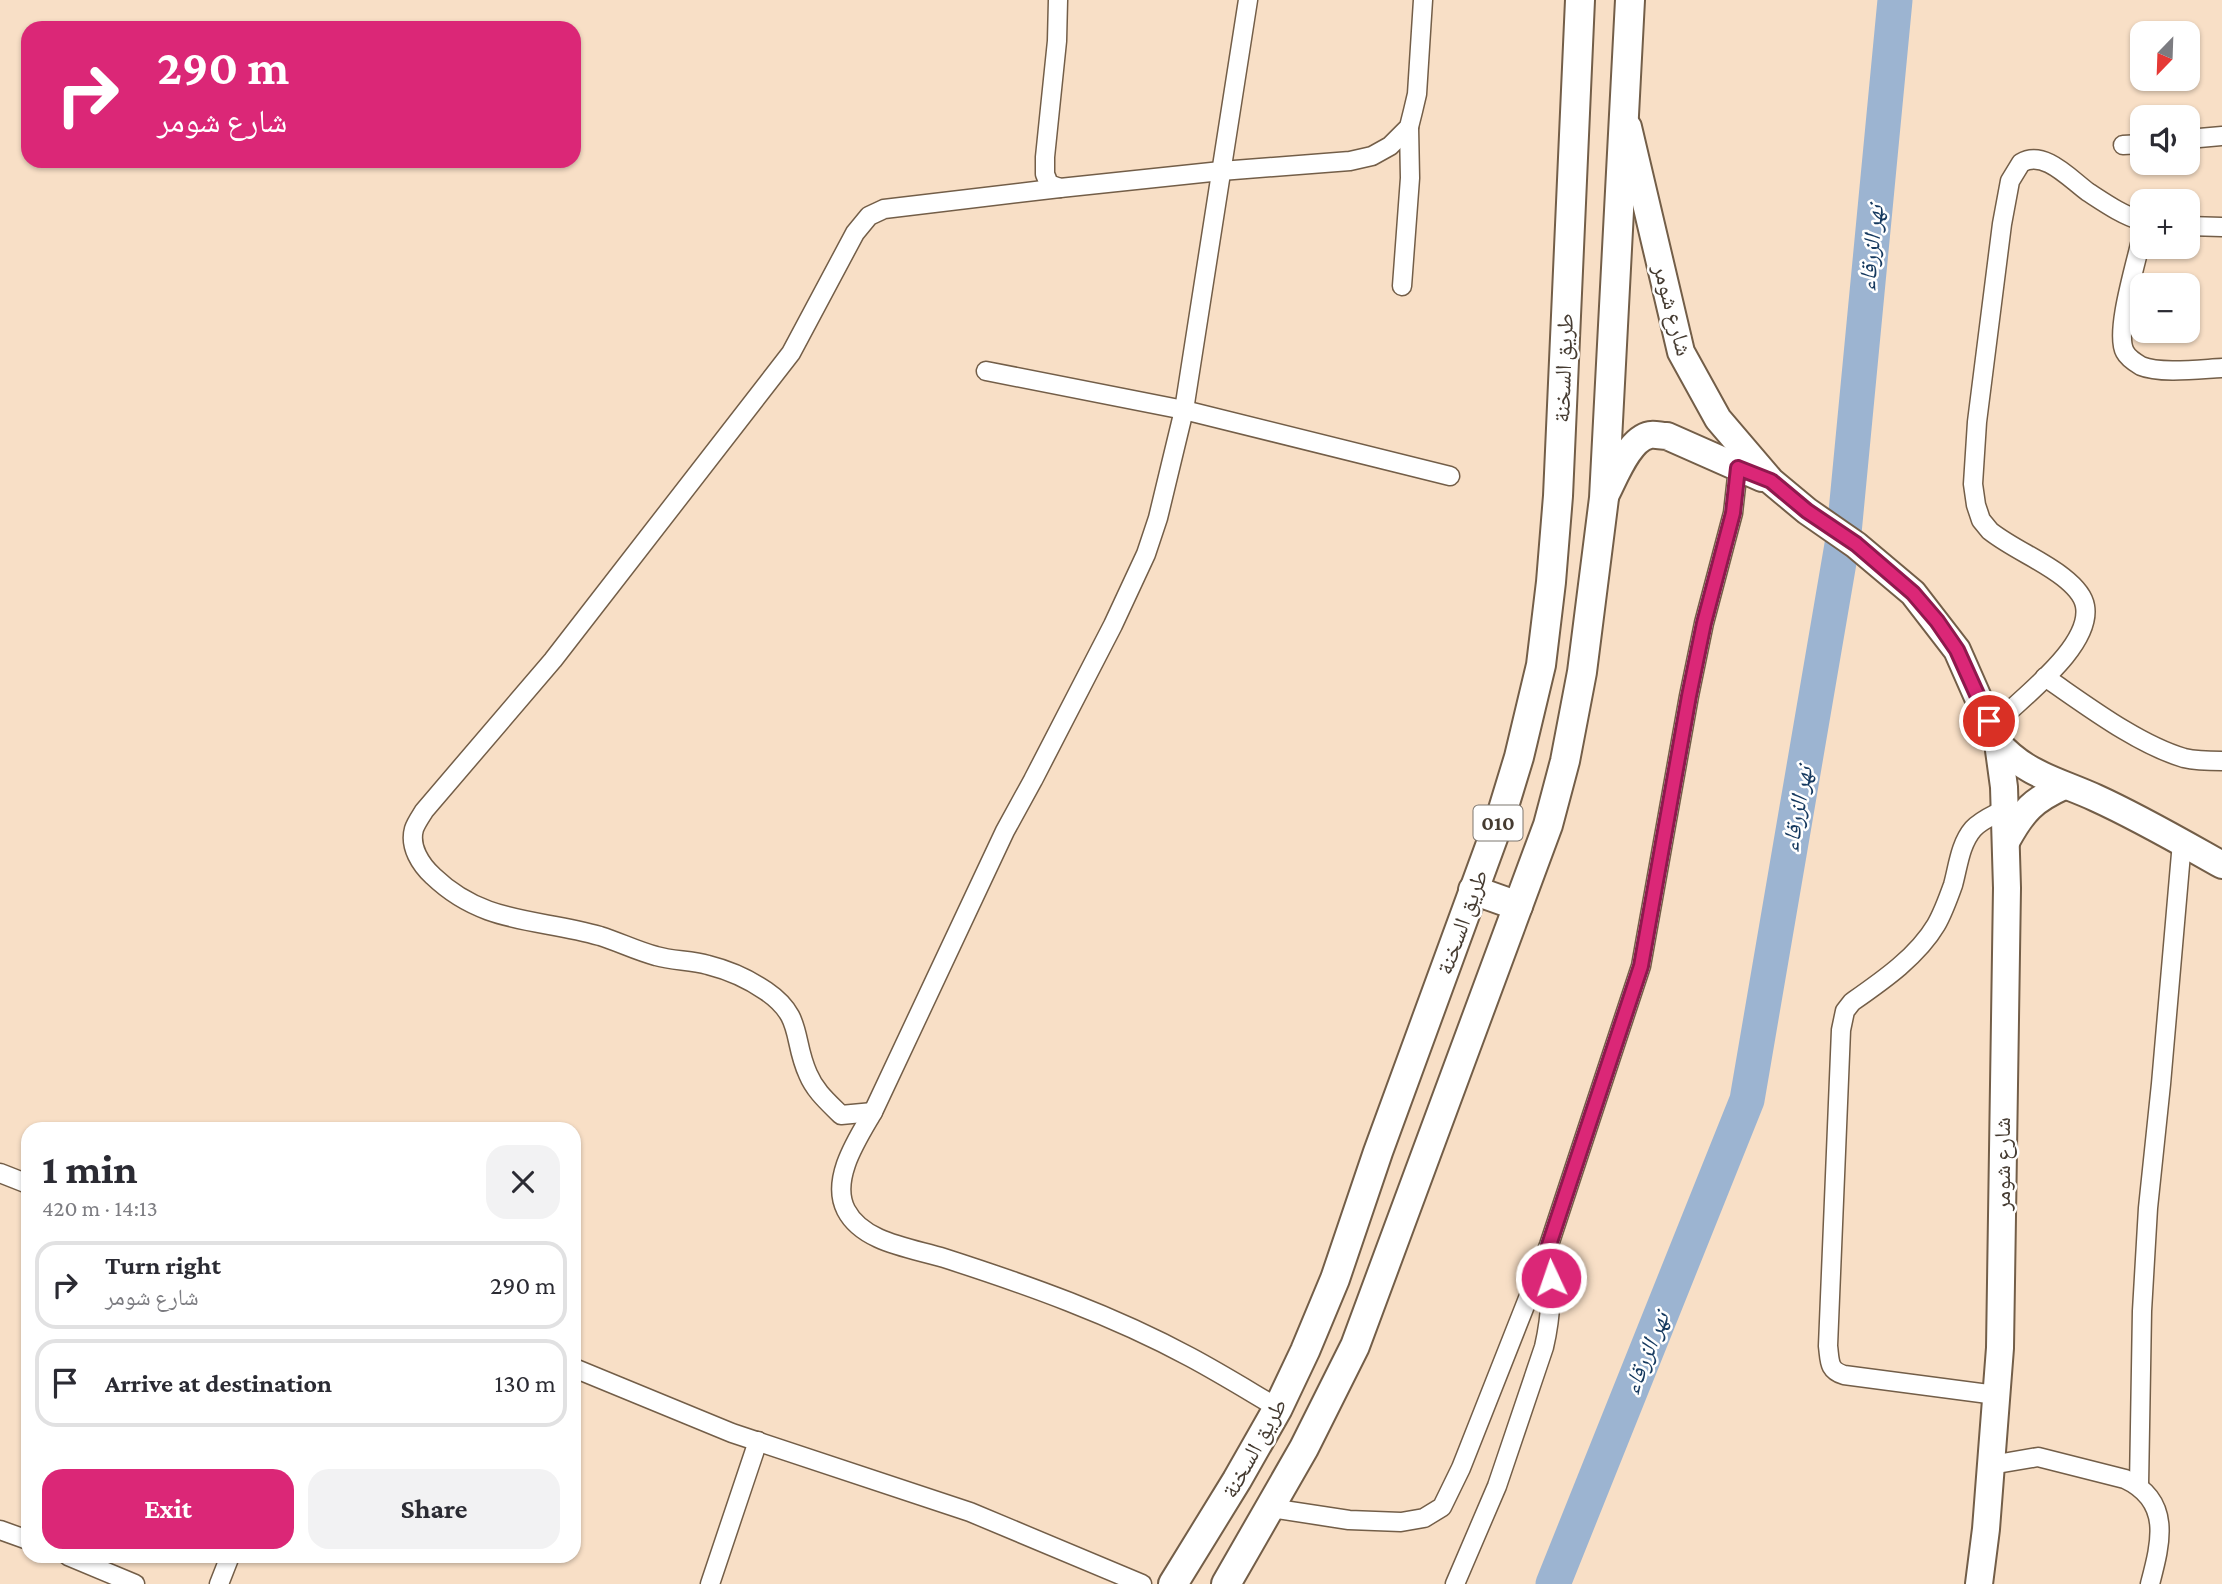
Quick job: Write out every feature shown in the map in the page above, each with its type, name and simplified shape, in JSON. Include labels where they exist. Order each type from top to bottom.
[{"type":"main road","name":"طريق السخنة","points":[[1173,1584],[1278,1408],[1305,1351],[1335,1279],[1519,757],[1541,665],[1558,496],[1580,0]]},
{"type":"main road","name":"طريق السخنة","points":[[1226,1584],[1311,1436],[1355,1346],[1548,825],[1565,761],[1582,672],[1604,498],[1630,0]]},
{"type":"main road","name":"شارع شومر","points":[[1625,115],[1681,352],[1718,419],[1771,481],[1807,511],[1856,544],[1913,593],[1957,650],[2000,731],[2010,757],[2027,769],[2094,797],[2222,865]]},
{"type":"main road","name":"شارع شومر","points":[[1604,498],[1631,447],[1641,438],[1651,435],[1667,436],[1771,481]]},
{"type":"main road","name":"شارع شومر","points":[[2000,731],[2071,778],[2094,797]]},
{"type":"main road","name":"شارع شومر","points":[[1979,1584],[2000,1348],[2007,839],[2000,731]]},
{"type":"main road","points":[[2007,839],[2026,808],[2064,786]]},
{"type":"main road","points":[[1473,890],[1518,906]]},
{"type":"street","points":[[1058,0],[1045,174],[1049,184],[1060,188]]},
{"type":"street","points":[[1248,0],[1184,410],[1158,518],[1146,554],[1074,703],[1005,831],[873,1112],[852,1149],[841,1184],[845,1209],[852,1220],[882,1239],[1021,1283],[1109,1319],[1189,1356],[1278,1408]]},
{"type":"street","points":[[1402,286],[1410,178],[1409,127],[1417,94],[1423,0]]},
{"type":"street","points":[[873,1112],[841,1115],[825,1100],[814,1087],[806,1069],[790,1013],[775,998],[757,986],[708,965],[663,958],[601,937],[517,919],[479,907],[452,893],[425,870],[415,853],[414,831],[424,811],[553,660],[791,353],[855,233],[869,216],[884,209],[1060,188],[1361,158],[1372,156],[1390,146],[1409,127]]},
{"type":"street","points":[[2200,138],[2222,136]]},
{"type":"street","points":[[2123,145],[2130,145]]},
{"type":"street","points":[[2000,731],[2070,650],[2081,633],[2086,607],[2082,596],[2061,575],[1990,531],[1981,520],[1976,505],[1973,484],[1977,422],[2007,194],[2015,170],[2021,163],[2034,159],[2059,169],[2130,217]]},
{"type":"street","points":[[2200,226],[2222,227]]},
{"type":"street","points":[[2137,259],[2123,319],[2121,335],[2124,352],[2144,367],[2174,370],[2222,368]]},
{"type":"street","points":[[986,371],[1184,410],[1450,476]]},
{"type":"street","points":[[1270,1508],[1349,1520],[1401,1522],[1424,1518],[1442,1507],[1461,1468],[1549,1245],[1641,966],[1689,696],[1704,623],[1733,513],[1738,468]]},
{"type":"street","points":[[2045,677],[2126,731],[2160,748],[2184,758],[2222,761]]},
{"type":"street","points":[[1996,1395],[1843,1375],[1831,1367],[1828,1346],[1841,1030],[1845,1011],[1852,1002],[1906,960],[1926,940],[1944,907],[1966,839],[1983,820],[2005,809]]},
{"type":"street","points":[[2139,1485],[2142,1311],[2148,1208],[2182,842]]},
{"type":"street","points":[[0,1173],[21,1181]]},
{"type":"street","points":[[1455,1584],[1497,1486],[1544,1347],[1551,1296],[1549,1245]]},
{"type":"street","points":[[581,1371],[732,1433],[970,1512],[1142,1584]]},
{"type":"street","points":[[710,1584],[758,1441]]},
{"type":"street","points":[[1991,1465],[2038,1457],[2139,1485],[2150,1495],[2158,1514],[2160,1533],[2150,1584]]},
{"type":"street","points":[[1,1532],[21,1538]]},
{"type":"street","points":[[85,1563],[135,1584]]},
{"type":"street","points":[[219,1584],[227,1563]]},
{"type":"waterway","name":"نهر الزرقاء","points":[[1553,1584],[1747,1100],[1844,533],[1895,0]]},
{"type":"route","points":[[1551,1278],[1549,1245],[1641,966],[1689,696],[1704,623],[1733,513],[1738,468],[1771,481],[1807,511],[1856,544],[1913,593],[1957,650],[1989,721]]}]
